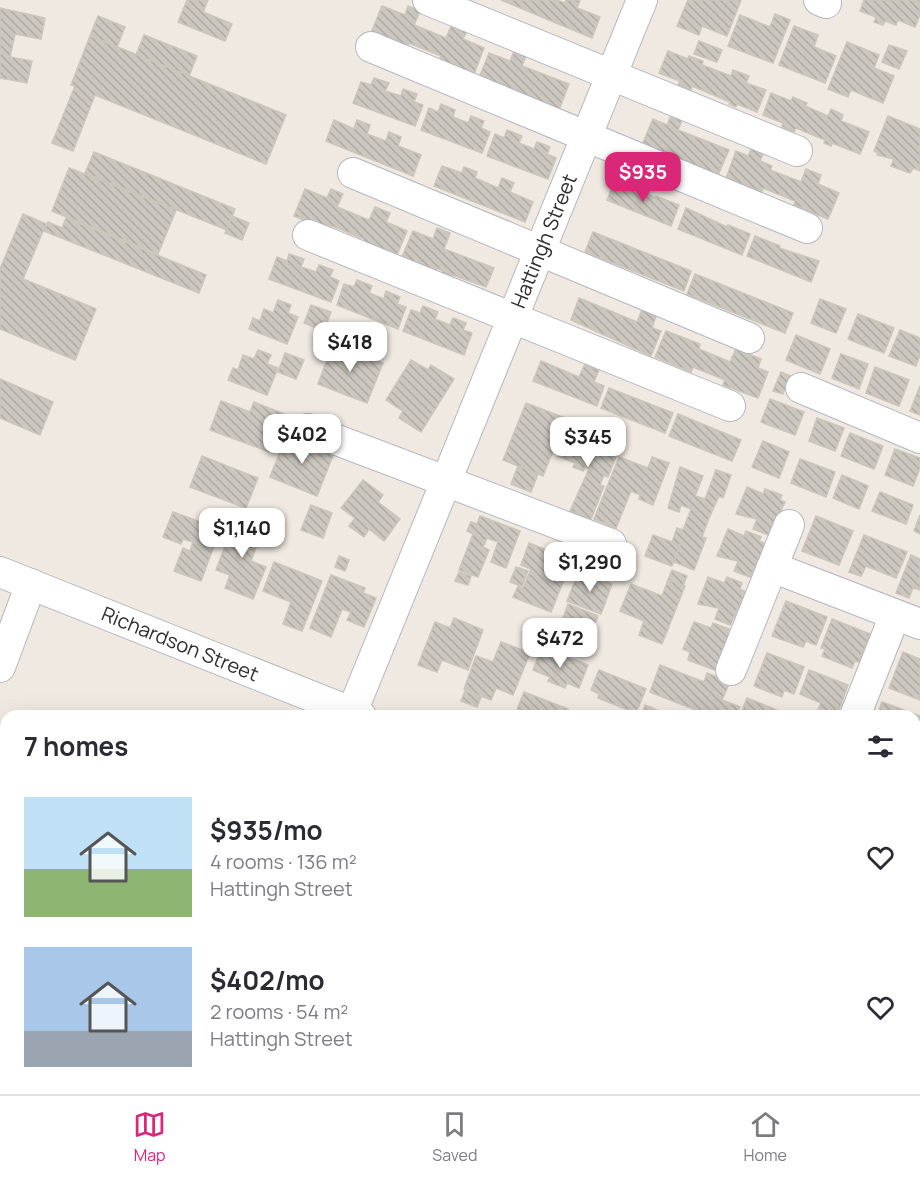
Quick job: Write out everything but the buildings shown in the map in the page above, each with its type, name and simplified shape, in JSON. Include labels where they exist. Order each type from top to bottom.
[{"type":"street","points":[[428,0],[797,152]]},
{"type":"street","name":"Hattingh Street","points":[[358,710],[446,482],[642,0]]},
{"type":"street","points":[[371,47],[807,228]]},
{"type":"street","points":[[353,173],[749,338]]},
{"type":"street","points":[[308,235],[730,406]]},
{"type":"street","points":[[801,388],[920,438]]},
{"type":"street","points":[[308,429],[611,544]]},
{"type":"street","points":[[731,670],[789,525]]},
{"type":"street","points":[[772,567],[908,620],[858,710]]},
{"type":"street","name":"Richardson Street","points":[[0,572],[346,710]]},
{"type":"street","points":[[0,667],[31,584]]}]
